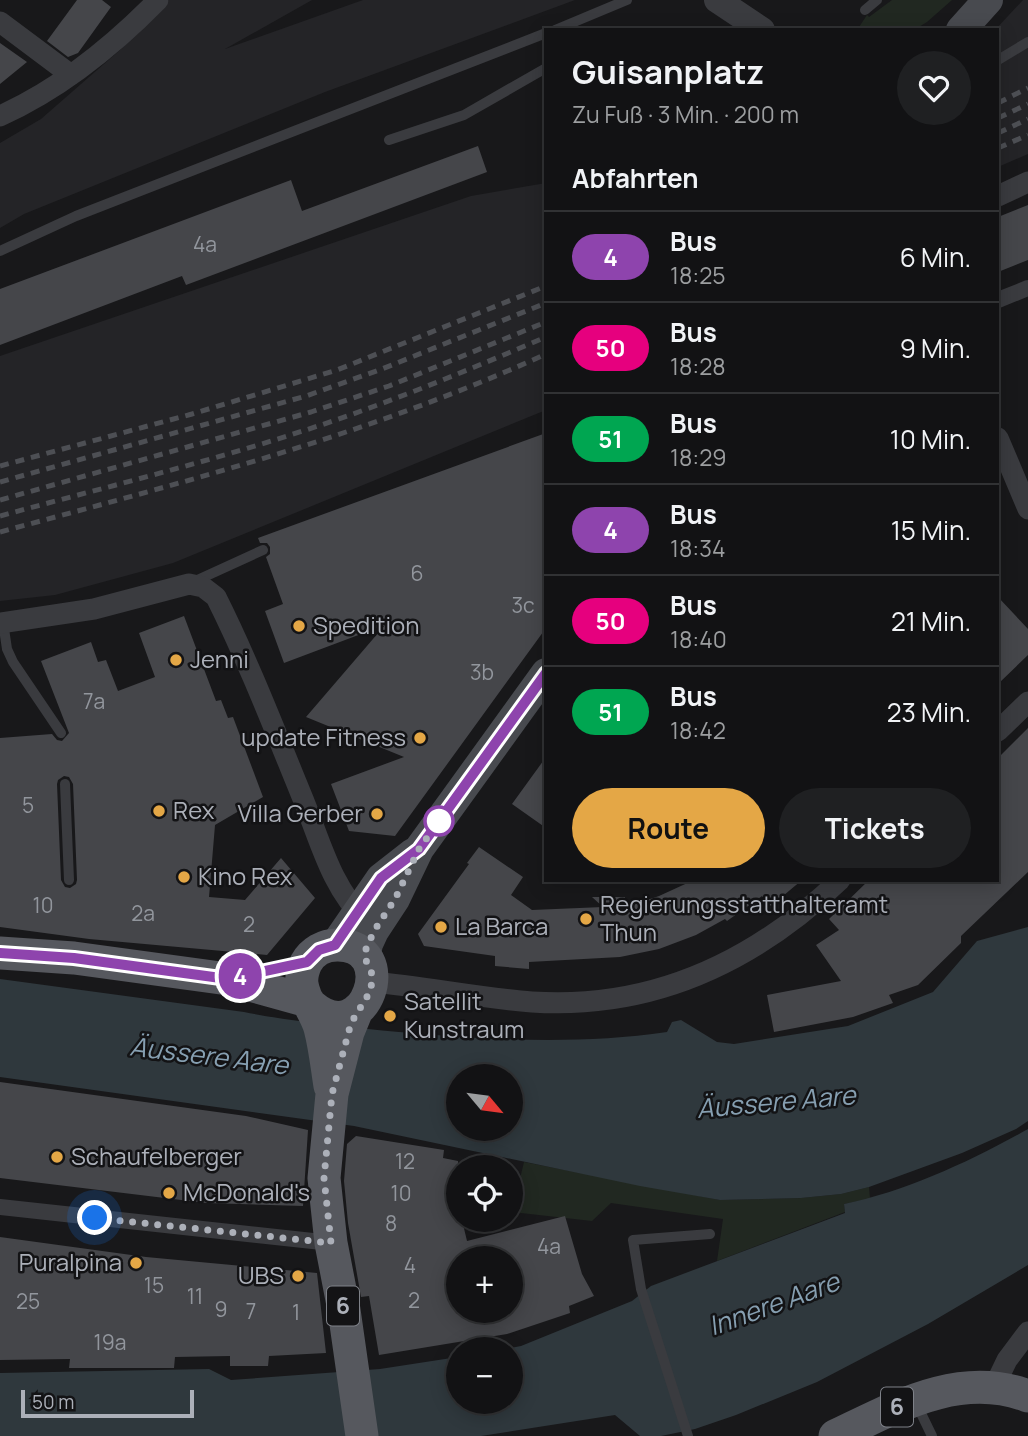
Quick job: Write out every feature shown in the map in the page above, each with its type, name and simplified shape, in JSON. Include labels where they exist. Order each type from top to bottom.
[{"type":"main road","points":[[963,28],[988,0]]},
{"type":"main road","points":[[0,953],[74,953],[228,979],[336,1016],[363,969],[419,849],[544,676]]},
{"type":"main road","points":[[312,1008],[302,981],[307,962],[319,950],[335,945],[352,948],[363,969]]},
{"type":"main road","points":[[228,979],[307,962]]},
{"type":"main road","name":"6","points":[[362,1436],[331,1243],[325,1187],[332,1094],[363,969]]},
{"type":"main road","name":"6","points":[[312,1008],[332,1094]]},
{"type":"main road","name":"6","points":[[835,1436],[914,1399],[952,1389],[994,1387],[1028,1396]]},
{"type":"street","points":[[0,116],[40,96],[71,75],[109,46],[159,0]]},
{"type":"street","points":[[717,0],[759,28]]},
{"type":"street","points":[[0,22],[71,75]]},
{"type":"street","points":[[999,196],[1028,182]]},
{"type":"street","points":[[999,300],[1028,288]]},
{"type":"street","points":[[999,440],[1028,509]]},
{"type":"street","points":[[2,622],[94,609],[189,584],[203,587],[216,597],[302,795],[363,969],[534,1002],[600,1001],[634,996],[692,979],[750,951],[790,924],[839,882]]},
{"type":"street","points":[[999,730],[1028,702]]},
{"type":"street","points":[[0,1207],[331,1243]]},
{"type":"street","points":[[994,1387],[1007,1360],[1028,1332]]},
{"type":"lane","points":[[568,27],[627,0]]},
{"type":"lane","points":[[864,10],[877,0]]},
{"type":"lane","points":[[0,251],[76,216],[544,34]]},
{"type":"lane","points":[[999,59],[1028,42]]},
{"type":"lane","points":[[389,140],[464,115],[544,69]]},
{"type":"lane","points":[[189,584],[263,550]]},
{"type":"lane","points":[[2,622],[7,649],[13,662],[61,733]]},
{"type":"lane","points":[[65,784],[69,880]]},
{"type":"lane","points":[[687,1434],[640,1289],[633,1240],[710,1234]]},
{"type":"lane","points":[[914,1399],[932,1436]]},
{"type":"shaded area","points":[[169,0],[312,0],[225,49],[363,0],[575,0],[325,92],[24,214],[0,228],[0,143],[41,119],[120,50]]},
{"type":"shaded area","points":[[892,0],[952,0],[917,28],[858,28],[867,15],[869,17]]},
{"type":"shaded area","points":[[1023,0],[1028,0],[1028,154],[999,167],[999,28],[997,28]]},
{"type":"shaded area","points":[[544,183],[544,411],[173,563],[55,595],[0,601],[0,356],[471,196]]},
{"type":"shaded area","points":[[524,1162],[720,1200],[801,1198],[841,1194],[869,1187],[870,1199],[844,1204],[845,1212],[717,1261],[723,1219],[611,1203],[592,1221],[523,1213]]},
{"type":"water","name":"Äussere Aare","points":[[1028,927],[1028,1121],[962,1153],[869,1187],[841,1194],[801,1198],[720,1200],[523,1161],[523,1155],[492,1155],[354,1126],[0,1077],[0,979],[321,1024],[466,1037],[600,1039],[667,1032],[672,1022],[681,1020],[717,1042],[734,1044],[848,1026],[933,992],[977,941]]},
{"type":"water","name":"Innere Aare","points":[[1028,1129],[1028,1265],[928,1324],[817,1382],[695,1429],[661,1436],[640,1436],[615,1415],[481,1436],[0,1436],[0,1373],[209,1369],[231,1380],[380,1369],[446,1359],[446,1414],[523,1414],[523,1345],[632,1301],[651,1286],[845,1213],[844,1204],[915,1183]]},
{"type":"building","points":[[77,0],[102,0],[111,7],[78,53],[68,57],[47,41]]},
{"type":"building","points":[[0,43],[27,62],[0,84]]},
{"type":"building","points":[[478,146],[487,172],[186,285],[182,276],[0,345],[0,289],[291,180],[302,211]]},
{"type":"building","points":[[1028,205],[1028,260],[999,272],[999,217]]},
{"type":"building","points":[[544,434],[544,631],[395,836],[349,831],[331,784],[404,757],[306,717],[385,625],[284,663],[265,611],[283,604],[266,557],[270,554],[270,547],[267,543],[260,543],[258,538]]},
{"type":"building","points":[[999,598],[1028,629],[1028,655],[999,683]]},
{"type":"building","points":[[184,616],[216,701],[221,700],[228,718],[233,717],[263,797],[215,825],[209,897],[245,900],[281,858],[315,898],[267,955],[89,939],[0,927],[0,738],[52,734],[62,741],[69,733],[41,661],[91,642],[98,662],[106,660],[118,691],[155,677],[139,633]],"holes":[[[64,776],[69,777],[73,784],[77,880],[70,888],[65,887],[61,880],[57,784]]]},
{"type":"building","points":[[1028,728],[1028,872],[961,936],[961,943],[918,985],[889,995],[893,1003],[853,1017],[774,1032],[767,995],[841,981],[816,945],[839,930],[829,919],[867,882],[999,882],[999,757]]},
{"type":"building","points":[[544,760],[544,827],[512,804]]},
{"type":"building","points":[[479,847],[523,877],[511,895],[532,910],[603,907],[592,897],[625,897],[626,907],[690,882],[800,882],[771,906],[762,896],[727,921],[725,919],[696,935],[659,949],[620,957],[529,962],[529,969],[495,966],[495,956],[424,946],[418,934],[469,864],[467,863]]},
{"type":"building","points":[[0,1082],[246,1116],[308,1130],[303,1206],[206,1203],[0,1178]]},
{"type":"building","points":[[356,1136],[444,1150],[446,1232],[465,1232],[467,1241],[502,1232],[523,1232],[523,1227],[565,1216],[582,1274],[594,1296],[569,1306],[570,1313],[507,1334],[446,1337],[446,1344],[379,1355],[369,1296],[361,1297],[348,1223],[344,1181],[347,1144]]},
{"type":"building","points":[[0,1237],[146,1257],[317,1273],[326,1353],[269,1356],[268,1366],[230,1366],[230,1356],[175,1357],[174,1368],[69,1368],[70,1359],[0,1360]]},
{"type":"railway","points":[[999,102],[1028,88]]},
{"type":"railway","points":[[999,118],[1028,104]]},
{"type":"railway","points":[[999,133],[1028,119]]},
{"type":"railway","points":[[999,148],[1028,135]]},
{"type":"railway","points":[[0,466],[192,414],[337,370],[544,287]]},
{"type":"railway","points":[[0,482],[306,396],[382,369],[544,304]]},
{"type":"railway","points":[[0,500],[311,412],[389,386],[544,323]]},
{"type":"railway","points":[[0,516],[279,439],[376,406],[544,338]]},
{"type":"railway","points":[[0,532],[208,475],[345,432],[412,409],[544,355]]},
{"type":"bus line","name":"4","points":[[0,953],[74,958],[228,979],[307,962],[319,950],[335,945],[381,878],[419,849],[544,676]]},
{"type":"place","name":"Spedition","points":[[299,626]]},
{"type":"place","name":"Jenni","points":[[176,660]]},
{"type":"place","name":"update Fitness","points":[[420,738]]},
{"type":"place","name":"Rex","points":[[159,811]]},
{"type":"place","name":"Villa Gerber","points":[[377,814]]},
{"type":"place","name":"Kino Rex","points":[[184,877]]},
{"type":"place","name":"Regierungsstatthalteramt Thun","points":[[586,919]]},
{"type":"place","name":"La Barca","points":[[441,927]]},
{"type":"place","name":"Satellit Kunstraum","points":[[390,1016]]},
{"type":"place","name":"Schaufelberger","points":[[57,1157]]},
{"type":"place","name":"McDonald's","points":[[169,1193]]},
{"type":"place","name":"Puralpina","points":[[136,1263]]},
{"type":"place","name":"UBS","points":[[298,1276]]},
{"type":"route","points":[[95,1218],[331,1243],[324,1178],[332,1094],[351,1023],[357,1010],[368,998],[373,982],[370,965],[365,958],[366,949],[374,931],[395,899],[419,849],[439,821]]}]
